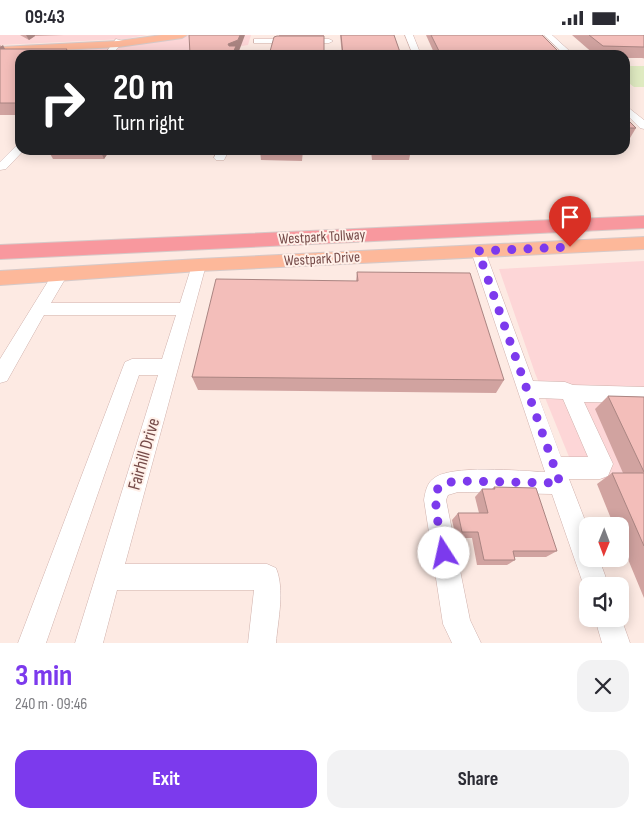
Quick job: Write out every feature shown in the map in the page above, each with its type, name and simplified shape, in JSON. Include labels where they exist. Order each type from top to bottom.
[{"type":"highway","name":"Westpark Tollway","points":[[0,240],[644,211]]},
{"type":"highway","name":"Westpark Tollway","points":[[0,252],[644,222]]},
{"type":"main road","points":[[119,42],[160,35]]},
{"type":"main road","points":[[0,49],[119,42],[179,35]]},
{"type":"main road","name":"Westpark Drive","points":[[0,278],[199,265],[644,243]]},
{"type":"street","points":[[409,35],[415,50]]},
{"type":"street","points":[[548,35],[564,50]]},
{"type":"street","points":[[253,50],[257,38],[329,41]]},
{"type":"street","points":[[112,50],[119,42]]},
{"type":"street","points":[[630,112],[644,125]]},
{"type":"street","points":[[2,167],[15,153]]},
{"type":"street","points":[[478,251],[593,577]]},
{"type":"street","name":"Fairhill Drive","points":[[89,643],[199,265]]},
{"type":"street","points":[[0,375],[60,274]]},
{"type":"street","points":[[38,309],[186,309]]},
{"type":"street","points":[[32,643],[132,367],[169,367]]},
{"type":"street","points":[[527,389],[566,390],[570,393],[644,395]]},
{"type":"street","points":[[467,643],[457,624],[435,499],[438,489],[442,484],[458,481],[557,476],[600,468],[602,464],[570,393]]},
{"type":"street","points":[[108,577],[267,577],[267,599],[262,643]]},
{"type":"street","points":[[611,627],[616,643]]},
{"type":"shaded area","points":[[0,35],[147,35],[125,39],[0,45]]},
{"type":"shaded area","points":[[188,35],[251,35],[248,45],[218,50],[57,50],[105,47]]},
{"type":"shaded area","points":[[644,261],[644,479],[578,479],[535,373],[499,269]]},
{"type":"green space","points":[[630,66],[644,66],[644,87],[634,87],[630,84]]},
{"type":"building","points":[[189,35],[240,35],[238,40],[228,44],[229,46],[236,46],[234,50],[190,50]]},
{"type":"building","points":[[341,35],[394,35],[399,50],[342,50]]},
{"type":"building","points":[[431,35],[542,35],[557,50],[438,50]]},
{"type":"building","points":[[589,35],[644,35],[644,47],[603,46]]},
{"type":"building","points":[[324,36],[324,50],[270,50],[274,37]]},
{"type":"building","points":[[0,49],[67,49],[15,50],[15,103],[0,103]]},
{"type":"building","points":[[630,122],[636,128],[630,128]]},
{"type":"building","points":[[357,272],[470,273],[504,380],[192,377],[216,279],[358,281]]},
{"type":"building","points":[[608,396],[644,397],[644,472]]},
{"type":"building","points":[[612,473],[644,473],[644,546]]},
{"type":"building","points":[[494,487],[536,488],[557,551],[513,551],[515,560],[484,560],[478,532],[462,532],[458,513],[488,513],[482,489],[495,489]]},
{"type":"route","points":[[444,553],[435,499],[438,489],[442,484],[458,481],[560,483],[478,251],[570,247]]}]
